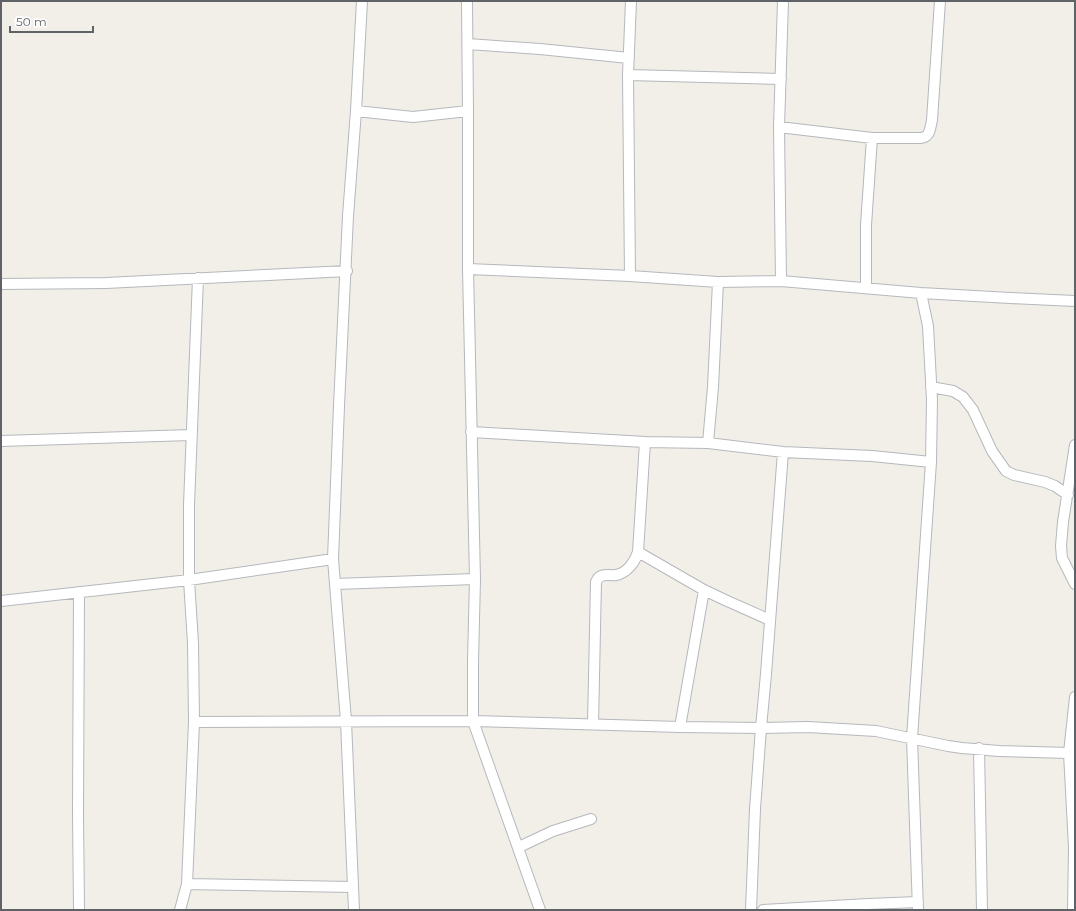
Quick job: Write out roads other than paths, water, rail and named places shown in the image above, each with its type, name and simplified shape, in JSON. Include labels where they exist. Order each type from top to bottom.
[{"type":"street","points":[[354,910],[346,721],[333,559],[348,216],[362,1]]},
{"type":"street","points":[[467,1],[468,269],[475,579],[473,661],[474,720],[540,910]]},
{"type":"street","points":[[630,276],[628,75],[631,1]]},
{"type":"street","points":[[781,281],[779,127],[783,1]]},
{"type":"street","points":[[779,127],[872,138],[920,138],[927,136],[929,134],[932,120],[940,1]]},
{"type":"street","points":[[468,44],[540,48],[629,58]]},
{"type":"street","points":[[628,75],[781,79]]},
{"type":"street","points":[[356,111],[413,117],[468,111]]},
{"type":"street","points":[[866,288],[866,225],[872,138]]},
{"type":"street","points":[[468,269],[630,276],[718,282],[781,281],[921,293],[1075,300]]},
{"type":"street","points":[[1,284],[106,283],[346,271]]},
{"type":"street","points":[[180,910],[187,884],[194,722],[189,580],[189,505],[198,278]]},
{"type":"street","points":[[708,443],[713,387],[718,282]]},
{"type":"street","points":[[763,910],[918,906],[912,738],[931,462],[931,387],[928,326],[921,293]]},
{"type":"street","points":[[931,387],[953,391],[966,401],[973,410],[992,451],[1006,472],[1045,482],[1055,486],[1068,495]]},
{"type":"street","points":[[471,432],[645,442],[708,443],[783,452],[872,456],[931,462]]},
{"type":"street","points":[[1,441],[191,435]]},
{"type":"street","points":[[593,724],[596,582],[602,575],[617,575],[624,571],[633,563],[638,552],[645,442]]},
{"type":"street","points":[[1075,445],[1068,495],[1062,522],[1061,546],[1062,558],[1072,572],[1075,584]]},
{"type":"street","points":[[751,910],[755,809],[783,452]]},
{"type":"street","points":[[638,552],[704,590],[770,620]]},
{"type":"street","points":[[1,601],[189,580],[333,559]]},
{"type":"street","points":[[335,584],[475,579]]},
{"type":"street","points":[[680,727],[704,590]]},
{"type":"street","points":[[79,592],[79,910]]},
{"type":"street","points":[[1073,910],[1075,847],[1069,753],[1075,697]]},
{"type":"street","points":[[194,722],[474,720],[680,727],[808,727],[857,729],[912,738],[948,746],[1000,751],[1069,753]]},
{"type":"street","points":[[979,748],[982,910]]},
{"type":"street","points":[[519,847],[553,832],[591,819]]},
{"type":"street","points":[[187,884],[352,887]]}]
